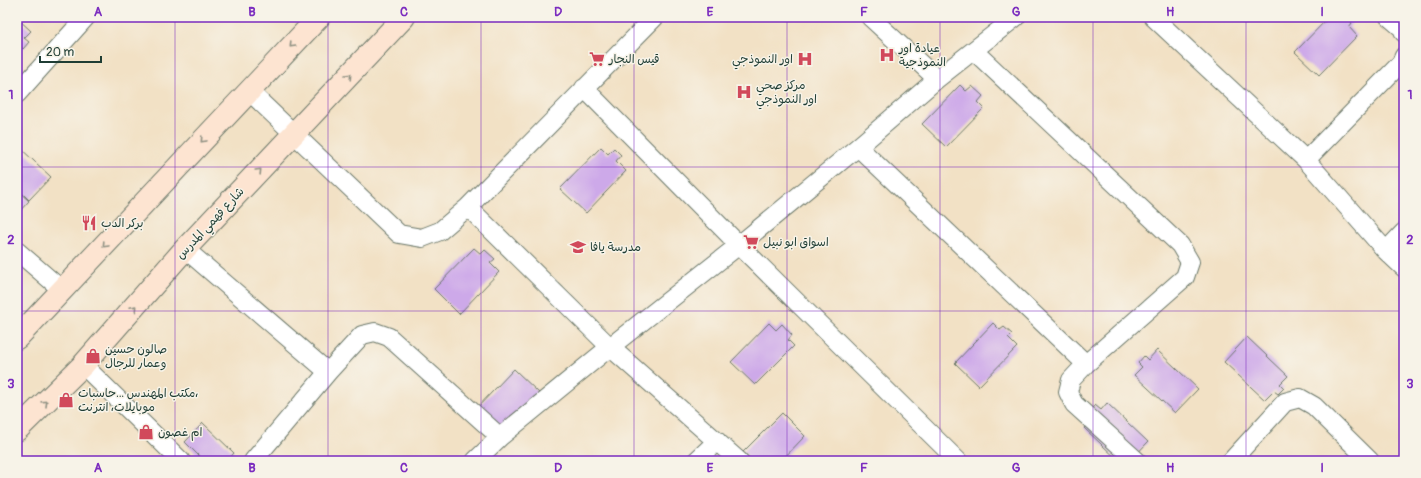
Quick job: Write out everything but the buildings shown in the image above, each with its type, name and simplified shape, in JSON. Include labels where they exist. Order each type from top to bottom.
[{"type":"street","points":[[17,94],[86,17]]},
{"type":"street","points":[[17,338],[319,17]]},
{"type":"street","name":"شارع فهمي المدرس","points":[[17,430],[84,365],[184,250],[404,17]]},
{"type":"street","points":[[249,91],[399,234],[422,238],[440,231],[468,207],[655,17]]},
{"type":"street","points":[[870,17],[937,80]]},
{"type":"street","points":[[475,461],[500,438],[610,347],[739,245],[937,80],[1016,17]]},
{"type":"street","points":[[1153,17],[1306,160],[1386,251],[1404,268]]},
{"type":"street","points":[[1389,17],[1403,29],[1404,33]]},
{"type":"street","points":[[974,51],[1180,245],[1190,262],[1185,277],[1086,364],[1071,380],[1068,392],[1074,404],[1137,461]]},
{"type":"street","points":[[1306,160],[1401,63],[1404,56]]},
{"type":"street","points":[[584,88],[739,245],[958,461]]},
{"type":"street","points":[[858,147],[1086,364]]},
{"type":"street","points":[[468,207],[610,347],[739,461]]},
{"type":"street","points":[[1386,251],[1404,232]]},
{"type":"street","points":[[184,250],[328,372]]},
{"type":"street","points":[[17,251],[62,290]]},
{"type":"street","points":[[253,461],[328,372],[362,335],[375,332],[389,337],[500,438]]},
{"type":"street","points":[[84,365],[181,461]]},
{"type":"street","points":[[1231,461],[1285,402],[1300,398],[1314,406],[1370,461]]},
{"type":"street","points":[[696,461],[717,441]]},
{"type":"place","name":"عيادة اور النموذجية","points":[[887,55]]},
{"type":"place","name":"قيس النجار","points":[[597,59]]},
{"type":"place","name":"اور النموذجي","points":[[805,59]]},
{"type":"place","name":"مركز صحي اور النموذجي","points":[[744,92]]},
{"type":"place","name":"بركر الدب","points":[[89,223]]},
{"type":"place","name":"اسواق ابو نبيل","points":[[751,242]]},
{"type":"place","name":"مدرسة يافا","points":[[578,247]]},
{"type":"place","name":"صالون حسين وعمار للرجال","points":[[93,356]]},
{"type":"place","name":"مكتب المهندس ...حاسبات، موبايلات، انترنت","points":[[66,400]]},
{"type":"place","name":"ام غصون","points":[[146,432]]}]
